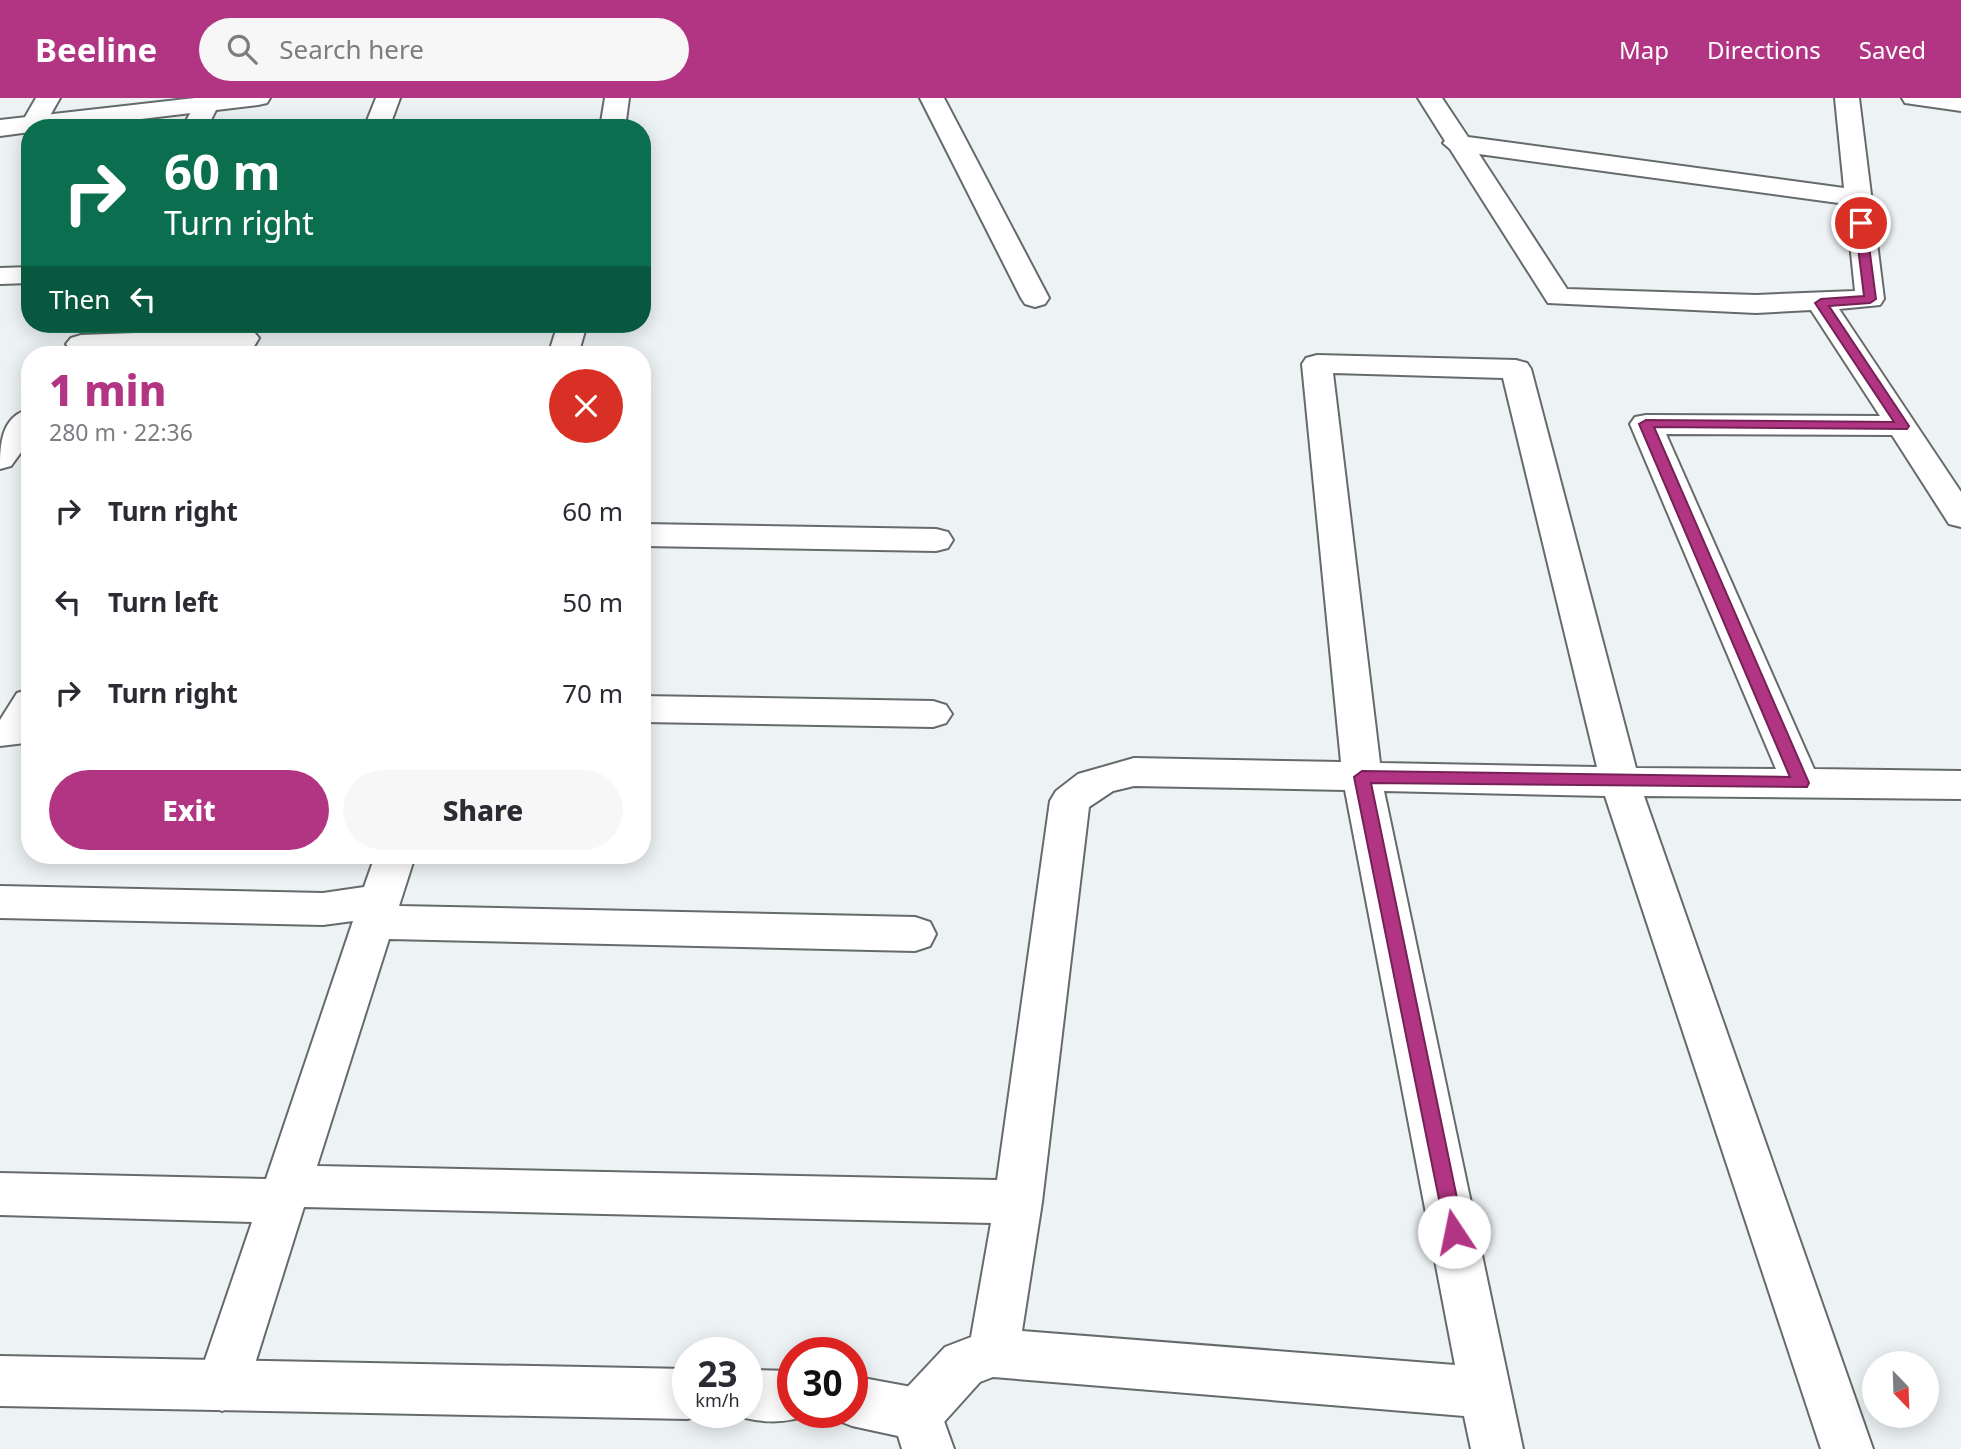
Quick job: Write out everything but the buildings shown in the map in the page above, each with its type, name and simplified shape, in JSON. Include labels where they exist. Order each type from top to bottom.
[{"type":"street","points":[[36,119],[48,98]]},
{"type":"street","points":[[76,119],[258,98]]},
{"type":"street","points":[[380,119],[388,98]]},
{"type":"street","points":[[614,119],[617,98]]},
{"type":"street","points":[[933,98],[1035,298]]},
{"type":"street","points":[[1430,98],[1456,143],[1558,297],[1681,303],[1821,303],[1870,299],[1847,98]]},
{"type":"street","points":[[1914,98],[1961,104]]},
{"type":"street","points":[[199,119],[207,104]]},
{"type":"street","points":[[0,128],[21,125]]},
{"type":"street","points":[[1456,143],[1858,198]]},
{"type":"street","points":[[0,276],[21,275]]},
{"type":"street","points":[[1821,303],[1961,517]]},
{"type":"street","points":[[82,341],[244,338],[239,346]]},
{"type":"street","points":[[1497,1449],[1362,777],[1317,365],[1516,369],[1620,782],[1847,1449]]},
{"type":"street","points":[[0,409],[21,408]]},
{"type":"street","points":[[1801,783],[1646,424],[1903,426]]},
{"type":"street","points":[[0,460],[21,431]]},
{"type":"street","points":[[651,536],[936,540]]},
{"type":"street","points":[[651,709],[933,714]]},
{"type":"street","points":[[0,733],[12,733],[21,718]]},
{"type":"street","points":[[993,1353],[1018,1202],[1070,801],[1084,788],[1106,776],[1133,772],[1620,782],[1961,785]]},
{"type":"street","points":[[222,1386],[392,864]]},
{"type":"street","points":[[0,902],[323,909],[915,934]]},
{"type":"street","points":[[0,1194],[284,1193],[1018,1202]]},
{"type":"street","points":[[868,1408],[922,1431],[962,1364],[993,1353],[1487,1393]]},
{"type":"street","points":[[0,1381],[672,1394]]},
{"type":"route","points":[[1454,1232],[1362,777],[1801,783],[1646,424],[1903,426],[1821,303],[1870,299],[1861,223]]}]
